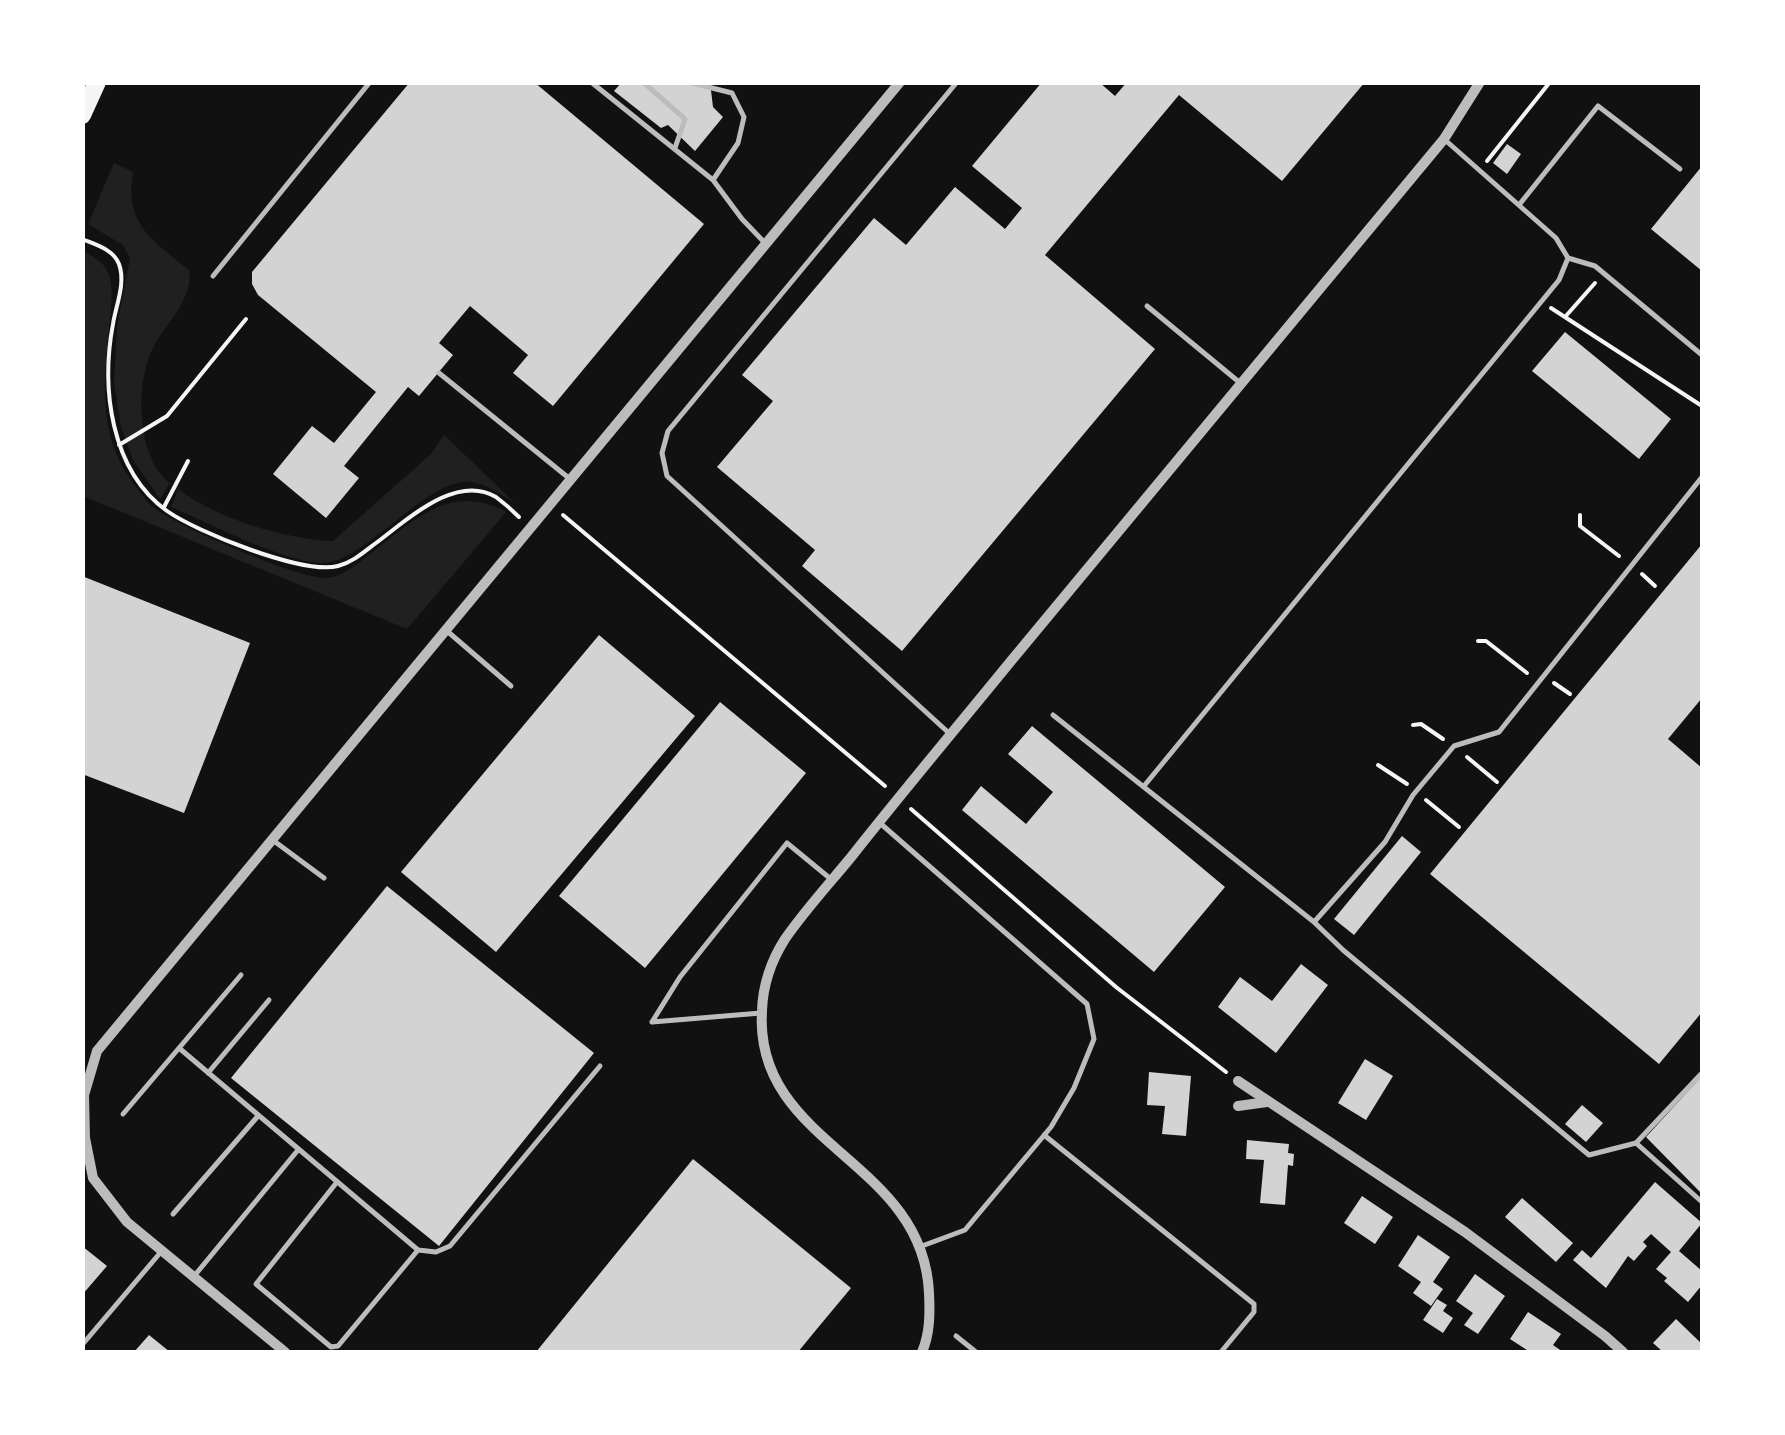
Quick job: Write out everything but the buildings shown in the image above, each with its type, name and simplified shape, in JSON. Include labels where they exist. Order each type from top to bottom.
[{"type":"highway","points":[[82,115],[96,82]]},
{"type":"street","points":[[285,1352],[127,1222],[93,1178],[84,1138],[84,1095],[96,1051],[900,82]]},
{"type":"street","points":[[922,1352],[930,1316],[922,1246],[904,1214],[868,1176],[799,1117],[776,1082],[764,1051],[761,1012],[766,976],[785,940],[832,880],[1444,139],[1480,82]]},
{"type":"street","points":[[1238,1080],[1464,1232],[1623,1352]]},
{"type":"street","points":[[1238,1106],[1268,1102]]},
{"type":"lane","points":[[212,276],[370,82]]},
{"type":"lane","points":[[591,82],[712,180],[766,244]]},
{"type":"lane","points":[[643,82],[686,119],[674,149]]},
{"type":"lane","points":[[688,82],[732,93],[744,117],[738,143],[712,180]]},
{"type":"lane","points":[[950,735],[667,476],[662,453],[668,431],[957,82]]},
{"type":"lane","points":[[1519,206],[1598,106],[1680,169]]},
{"type":"lane","points":[[1444,139],[1556,238],[1568,258],[1595,266],[1702,355]]},
{"type":"lane","points":[[1144,786],[1559,280],[1568,258]]},
{"type":"lane","points":[[1147,306],[1241,384]]},
{"type":"lane","points":[[439,372],[570,479]]},
{"type":"lane","points":[[1314,922],[1385,842],[1413,795],[1454,746],[1499,732],[1702,478]]},
{"type":"lane","points":[[445,630],[510,686]]},
{"type":"lane","points":[[1054,716],[1314,922],[1588,1155],[1636,1143],[1702,1073]]},
{"type":"lane","points":[[879,822],[1087,1004],[1094,1039],[1074,1088],[1044,1135],[965,1230],[922,1246]]},
{"type":"lane","points":[[272,839],[324,878]]},
{"type":"lane","points":[[761,1012],[652,1022],[680,977],[787,843],[832,880]]},
{"type":"lane","points":[[123,1114],[240,975]]},
{"type":"lane","points":[[208,1072],[269,1000]]},
{"type":"lane","points":[[179,1048],[418,1250],[436,1252],[450,1246],[600,1066]]},
{"type":"lane","points":[[173,1214],[258,1116]]},
{"type":"lane","points":[[1044,1135],[1254,1304],[1254,1312],[1221,1352]]},
{"type":"lane","points":[[1636,1143],[1702,1202]]},
{"type":"lane","points":[[193,1276],[298,1150]]},
{"type":"lane","points":[[337,1182],[256,1284],[298,1320],[331,1347],[338,1346],[418,1250]]},
{"type":"lane","points":[[82,1344],[162,1250]]},
{"type":"lane","points":[[956,1336],[976,1352]]},
{"type":"path","points":[[1479,171],[1550,82]]},
{"type":"path","points":[[82,239],[112,254],[120,270],[108,376],[112,419],[138,478],[164,508],[264,554],[316,568],[336,567],[353,560],[398,526],[460,490],[494,496],[530,526]]},
{"type":"path","points":[[1565,317],[1604,273]]},
{"type":"path","points":[[1541,301],[1702,406]]},
{"type":"path","points":[[120,444],[166,416],[246,320]]},
{"type":"path","points":[[164,508],[188,461]]},
{"type":"path","points":[[549,503],[1116,986],[1238,1080]]},
{"type":"path","points":[[1580,515],[1580,526],[1654,586]]},
{"type":"path","points":[[1478,641],[1486,641],[1540,681],[1560,684],[1570,694]]},
{"type":"shaded area","points":[[114,163],[133,172],[133,205],[144,229],[189,270],[187,291],[153,348],[143,381],[145,438],[150,456],[170,483],[160,499],[133,460],[121,427],[114,382],[117,326],[130,258],[123,245],[88,224]]},
{"type":"shaded area","points":[[82,250],[104,266],[111,283],[105,371],[109,432],[124,470],[157,510],[240,551],[326,578],[348,570],[411,523],[446,504],[485,503],[506,512],[407,629],[83,496]]},
{"type":"shaded area","points":[[444,435],[514,502],[477,483],[455,484],[420,502],[348,555],[316,563],[275,552],[171,507],[178,489],[252,526],[333,541],[431,454]]}]
